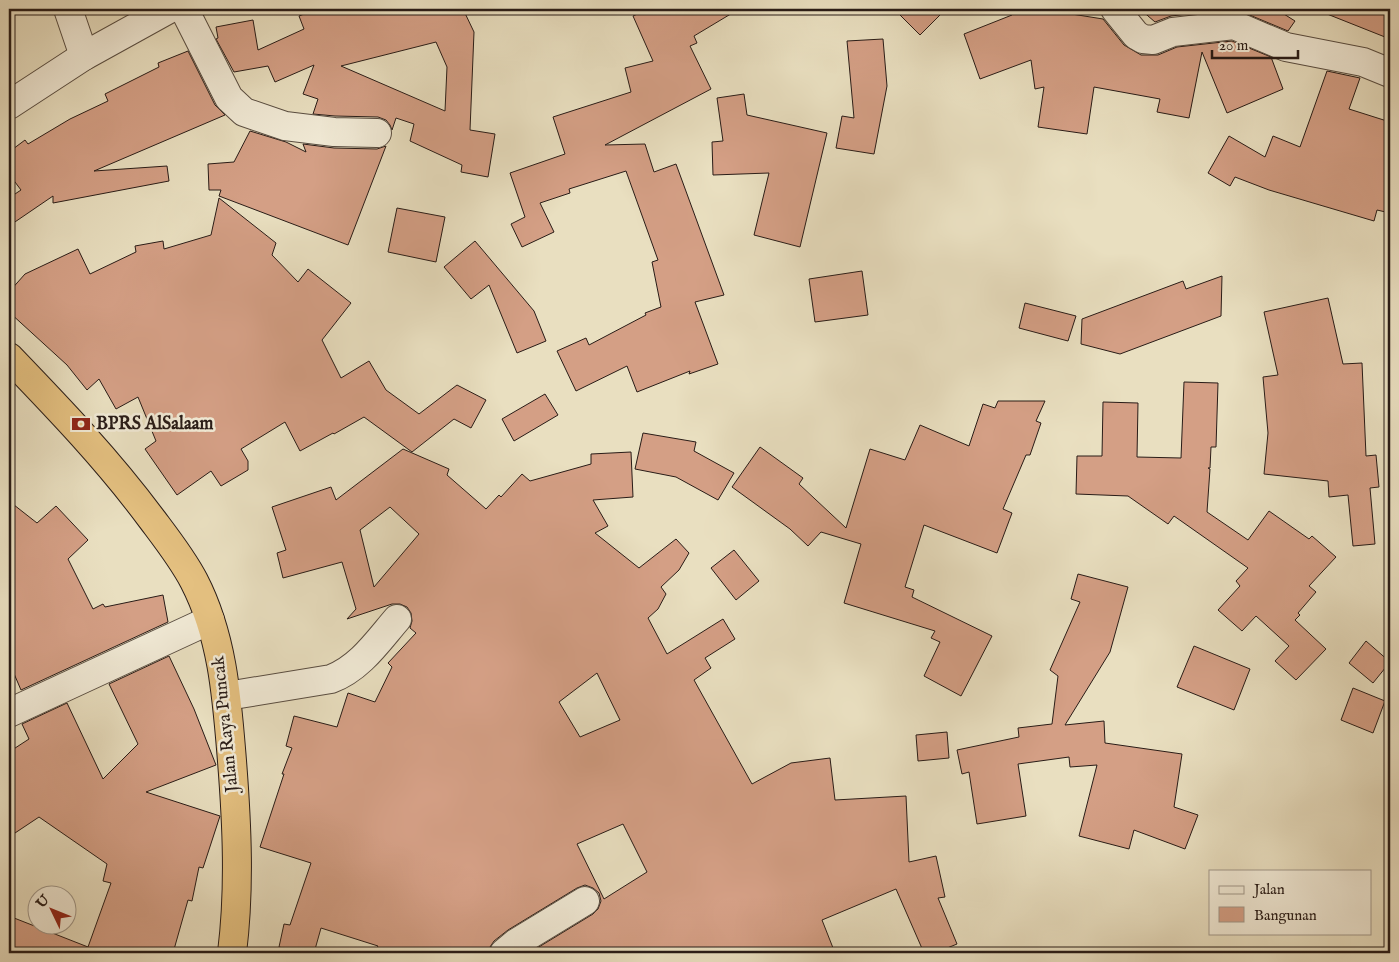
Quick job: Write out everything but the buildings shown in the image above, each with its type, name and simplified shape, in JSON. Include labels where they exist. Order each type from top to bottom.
[{"type":"highway","name":"Jalan Raya Puncak","points":[[9,357],[86,437],[132,492],[177,553],[194,581],[210,620],[220,655],[227,696],[237,831],[236,900],[232,953]]},
{"type":"street","points":[[68,9],[84,56]]},
{"type":"street","points":[[9,105],[84,56],[169,9]]},
{"type":"street","points":[[184,9],[229,98],[244,112],[285,126],[334,132],[377,133]]},
{"type":"street","points":[[1115,9],[1136,35],[1144,39],[1153,40],[1173,32],[1234,25],[1286,47],[1362,62],[1390,73]]},
{"type":"street","points":[[227,696],[331,679],[338,676],[362,660],[397,619]]},
{"type":"street","points":[[9,713],[210,620]]},
{"type":"street","points":[[504,953],[516,943],[586,901]]},
{"type":"place","name":"BPRS AlSalaam","points":[[81,424]]}]
